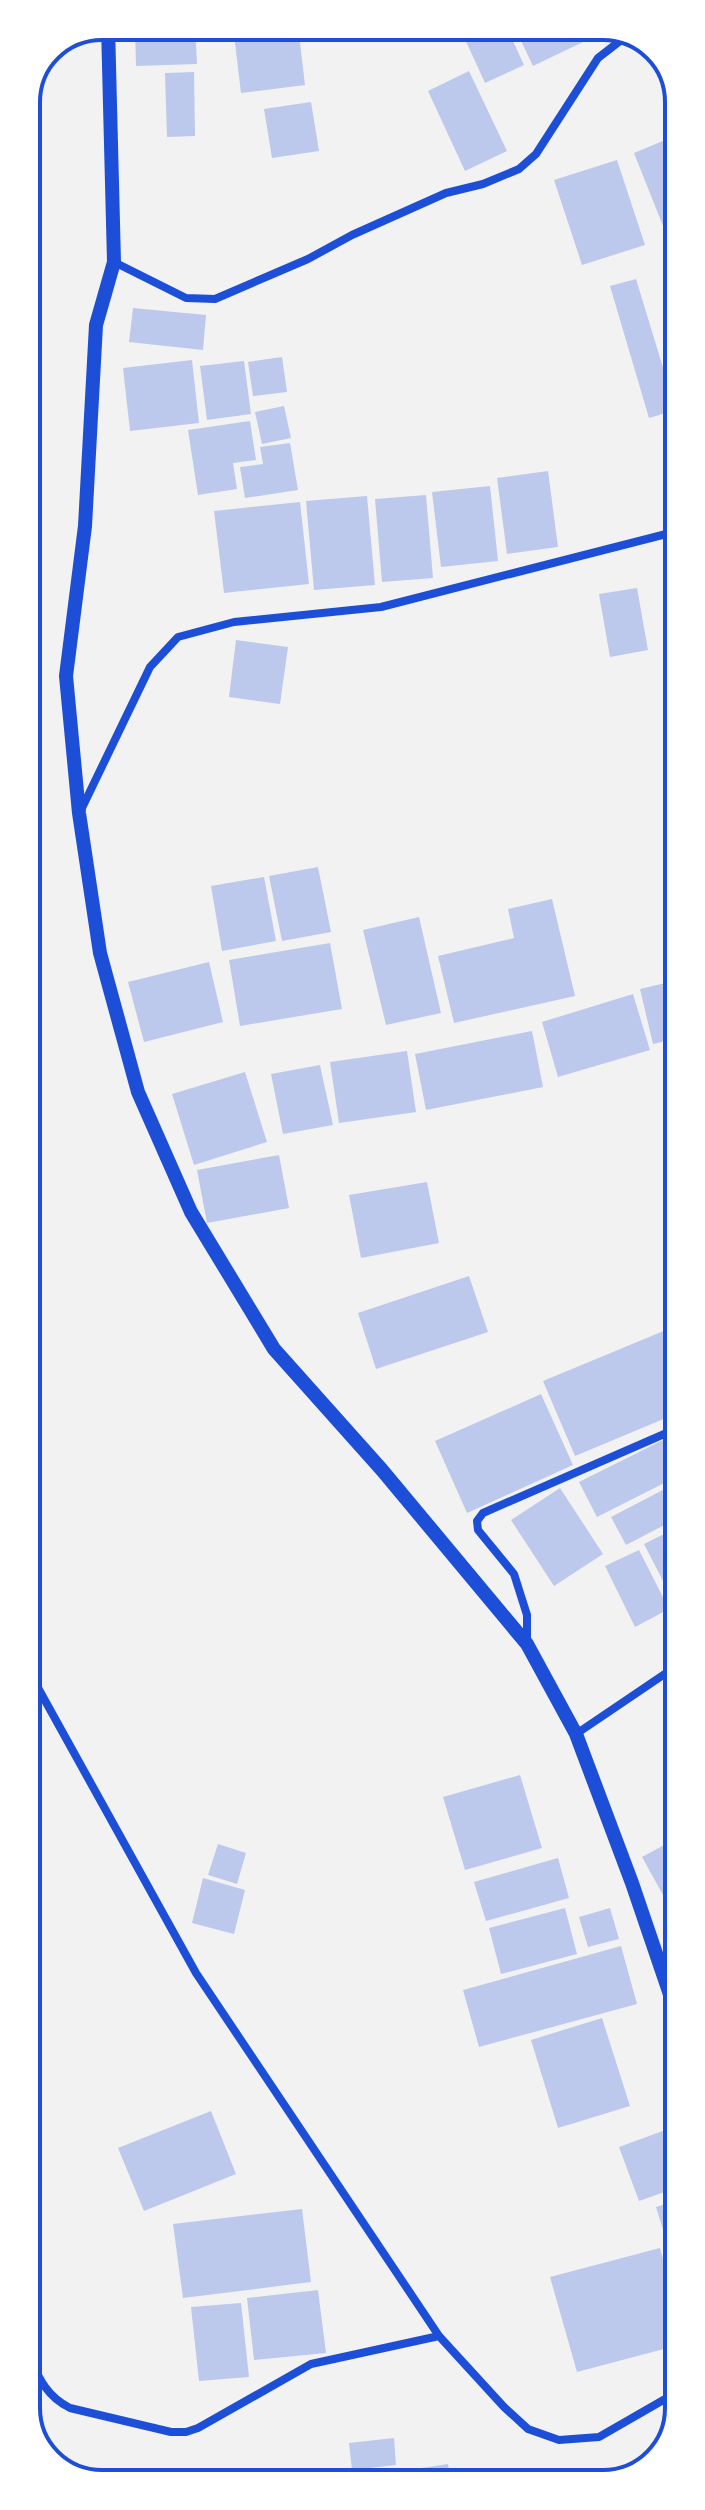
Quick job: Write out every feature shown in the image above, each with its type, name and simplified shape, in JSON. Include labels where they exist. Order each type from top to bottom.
[{"type":"street","points":[[108,40],[114,262],[96,325],[85,526],[66,676],[79,813],[100,953],[138,1092],[191,1212],[274,1349],[382,1470],[527,1644],[576,1734],[665,1980]]},
{"type":"street","points":[[114,262],[186,298],[215,299],[308,259],[352,235],[446,193],[483,184],[519,169],[536,154],[598,58],[618,42]]},
{"type":"street","points":[[79,813],[150,667],[178,637],[234,622],[381,607],[665,534]]},
{"type":"street","points":[[527,1644],[527,1615],[514,1574],[478,1530],[477,1521],[483,1513],[665,1434]]},
{"type":"street","points":[[576,1734],[665,1674]]},
{"type":"street","points":[[40,1691],[196,1973],[439,2336],[528,2429],[559,2440],[599,2437],[665,2399]]},
{"type":"street","points":[[40,2380],[44,2388],[70,2408],[171,2432],[186,2432],[311,2364],[439,2336]]},
{"type":"building","points":[[135,40],[196,40],[197,64],[136,66]]},
{"type":"building","points":[[235,40],[300,40],[305,85],[241,93]]},
{"type":"building","points":[[465,40],[512,40],[524,65],[485,83]]},
{"type":"building","points":[[521,40],[587,40],[533,66]]},
{"type":"building","points":[[469,71],[507,151],[465,171],[428,91]]},
{"type":"building","points":[[194,72],[195,136],[167,137],[165,73]]},
{"type":"building","points":[[311,102],[319,151],[272,158],[264,109]]},
{"type":"building","points":[[665,140],[665,225],[663,226],[634,153]]},
{"type":"building","points":[[617,160],[645,245],[582,265],[554,180]]},
{"type":"building","points":[[636,279],[665,374],[665,413],[649,418],[610,286]]},
{"type":"building","points":[[133,308],[206,315],[203,350],[129,342]]},
{"type":"building","points":[[282,357],[287,392],[253,396],[248,362]]},
{"type":"building","points":[[192,360],[199,423],[130,431],[123,368]]},
{"type":"building","points":[[244,361],[251,414],[207,420],[200,366]]},
{"type":"building","points":[[284,406],[291,438],[262,444],[255,412]]},
{"type":"building","points":[[250,421],[256,460],[233,463],[237,489],[198,495],[188,430]]},
{"type":"building","points":[[290,443],[298,490],[245,498],[240,467],[263,464],[260,447]]},
{"type":"building","points":[[548,471],[558,547],[507,554],[497,478]]},
{"type":"building","points":[[490,486],[498,561],[441,567],[432,492]]},
{"type":"building","points":[[426,495],[433,578],[382,582],[375,499]]},
{"type":"building","points":[[367,496],[375,585],[314,590],[306,501]]},
{"type":"building","points":[[300,502],[309,584],[224,593],[214,511]]},
{"type":"building","points":[[637,588],[648,650],[610,657],[599,594]]},
{"type":"building","points":[[236,640],[288,647],[280,704],[229,697]]},
{"type":"building","points":[[318,867],[331,932],[282,941],[269,876]]},
{"type":"building","points":[[264,877],[276,941],[222,951],[211,886]]},
{"type":"building","points":[[552,899],[575,996],[454,1023],[438,956],[514,938],[508,909]]},
{"type":"building","points":[[419,917],[441,1013],[386,1025],[363,930]]},
{"type":"building","points":[[330,943],[342,1009],[240,1026],[229,960]]},
{"type":"building","points":[[209,962],[223,1022],[144,1042],[128,982]]},
{"type":"building","points":[[665,983],[665,1041],[653,1044],[640,989]]},
{"type":"building","points":[[633,994],[650,1050],[558,1077],[542,1022]]},
{"type":"building","points":[[532,1031],[543,1087],[426,1110],[415,1054]]},
{"type":"building","points":[[407,1051],[416,1112],[339,1123],[330,1062]]},
{"type":"building","points":[[320,1065],[333,1125],[283,1134],[271,1074]]},
{"type":"building","points":[[245,1072],[267,1142],[194,1165],[172,1094]]},
{"type":"building","points":[[279,1155],[289,1208],[207,1223],[197,1170]]},
{"type":"building","points":[[427,1182],[439,1243],[361,1258],[349,1195]]},
{"type":"building","points":[[469,1276],[488,1332],[376,1369],[358,1313]]},
{"type":"building","points":[[665,1330],[665,1418],[575,1456],[543,1381]]},
{"type":"building","points":[[541,1394],[573,1465],[467,1513],[435,1441]]},
{"type":"building","points":[[665,1439],[665,1483],[597,1517],[579,1482]]},
{"type":"building","points":[[560,1488],[603,1554],[554,1586],[511,1520]]},
{"type":"building","points":[[665,1489],[665,1525],[626,1545],[611,1517]]},
{"type":"building","points":[[665,1534],[665,1585],[644,1544]]},
{"type":"building","points":[[639,1550],[665,1601],[665,1611],[635,1627],[605,1566]]},
{"type":"building","points":[[520,1775],[542,1848],[465,1870],[443,1797]]},
{"type":"building","points":[[218,1844],[246,1853],[237,1884],[208,1875]]},
{"type":"building","points":[[665,1845],[665,1899],[642,1857]]},
{"type":"building","points":[[558,1858],[569,1898],[486,1921],[474,1882]]},
{"type":"building","points":[[203,1878],[245,1890],[234,1934],[192,1923]]},
{"type":"building","points":[[565,1908],[577,1954],[501,1974],[489,1928]]},
{"type":"building","points":[[610,1908],[619,1939],[588,1947],[579,1917]]},
{"type":"building","points":[[621,1946],[637,2004],[479,2047],[463,1990]]},
{"type":"building","points":[[602,2018],[630,2106],[558,2128],[531,2040]]},
{"type":"building","points":[[211,2111],[236,2174],[144,2211],[118,2148]]},
{"type":"building","points":[[665,2130],[665,2192],[639,2201],[619,2147]]},
{"type":"building","points":[[665,2204],[665,2236],[656,2207]]},
{"type":"building","points":[[302,2209],[311,2282],[183,2298],[173,2224]]},
{"type":"building","points":[[660,2248],[665,2266],[665,2349],[577,2372],[550,2277]]},
{"type":"building","points":[[318,2290],[326,2353],[254,2360],[247,2298]]},
{"type":"building","points":[[241,2303],[249,2377],[199,2381],[191,2307]]},
{"type":"building","points":[[394,2438],[396,2465],[352,2470],[349,2443]]},
{"type":"building","points":[[448,2464],[449,2470],[408,2470]]}]
